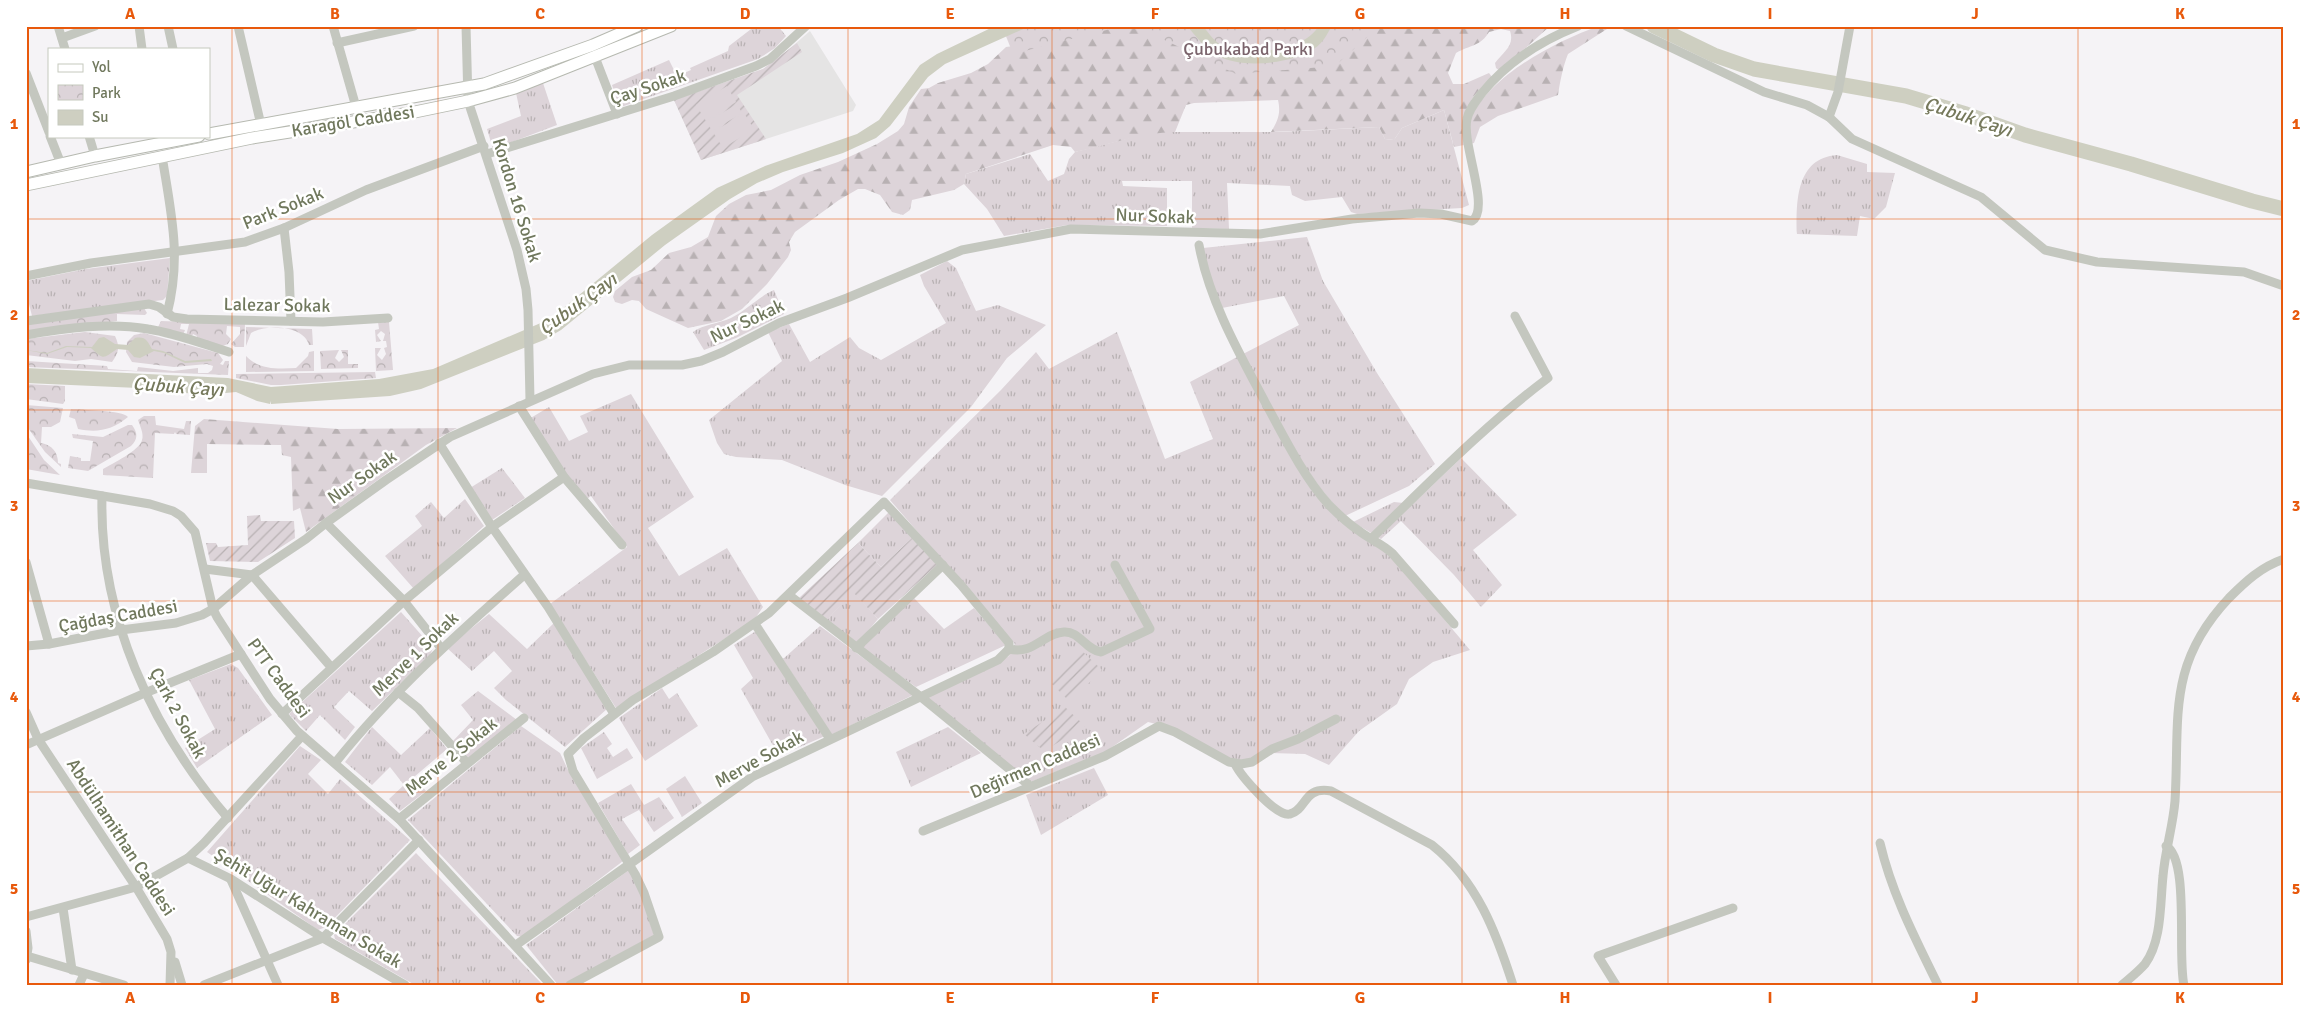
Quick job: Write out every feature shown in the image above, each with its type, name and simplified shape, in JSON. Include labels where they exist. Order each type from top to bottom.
[{"type":"main road","points":[[210,134],[467,88],[511,75],[637,26]]},
{"type":"main road","name":"Karagöl Caddesi","points":[[26,185],[290,131],[410,113],[468,101],[515,88],[595,58],[671,26]]},
{"type":"main road","points":[[26,172],[155,140],[180,138]]},
{"type":"street","points":[[58,26],[64,48]]},
{"type":"street","points":[[139,26],[142,48]]},
{"type":"street","points":[[168,26],[173,48]]},
{"type":"street","points":[[238,26],[261,125]]},
{"type":"street","points":[[333,26],[356,107]]},
{"type":"street","points":[[337,43],[414,26]]},
{"type":"street","name":"Kordon 16 Sokak","points":[[466,26],[468,101],[517,250],[528,310],[530,400]]},
{"type":"street","name":"Çay Sokak","points":[[485,150],[617,114],[726,78],[764,62],[799,35],[806,26]]},
{"type":"street","name":"Nur Sokak","points":[[213,609],[252,575],[306,539],[439,443],[576,380],[612,368],[682,365],[701,361],[723,352],[779,323],[932,265],[953,254],[995,242],[1071,229],[1260,234],[1352,219],[1419,212],[1441,214],[1468,221],[1476,219],[1479,214],[1479,199],[1466,143],[1466,120],[1469,111],[1491,82],[1521,54],[1556,34],[1578,26]]},
{"type":"street","points":[[1626,26],[1775,97],[1799,101],[1829,117],[1852,139],[1981,197],[2045,250],[2097,262],[2244,272],[2284,286]]},
{"type":"street","points":[[1829,117],[1838,92],[1850,26]]},
{"type":"street","points":[[62,38],[92,27]]},
{"type":"street","points":[[595,58],[617,114]]},
{"type":"street","points":[[26,74],[48,129]]},
{"type":"street","points":[[51,138],[61,164]]},
{"type":"street","points":[[90,138],[95,156]]},
{"type":"street","name":"Park Sokak","points":[[26,276],[91,264],[245,242],[284,228],[366,190],[485,150]]},
{"type":"street","points":[[162,156],[176,252],[173,290],[167,314]]},
{"type":"street","points":[[284,228],[289,272],[291,322]]},
{"type":"street","points":[[1199,245],[1216,301],[1256,385],[1282,434],[1328,504],[1358,531],[1381,543],[1392,553],[1454,624]]},
{"type":"street","name":"Lalezar Sokak","points":[[26,321],[149,304],[159,307],[167,314],[176,318],[188,319],[354,322],[388,318]]},
{"type":"street","points":[[1372,538],[1479,435],[1509,408],[1548,378],[1515,316]]},
{"type":"street","points":[[26,336],[95,327],[136,327],[158,331],[229,352]]},
{"type":"street","points":[[519,406],[564,477],[622,546]]},
{"type":"street","points":[[439,443],[492,527],[548,607],[614,714]]},
{"type":"street","points":[[282,714],[404,601],[492,527],[564,477]]},
{"type":"street","name":"PTT Caddesi","points":[[26,482],[163,507],[181,516],[195,532],[205,568],[213,609],[282,714],[302,736],[400,819],[516,944],[551,985]]},
{"type":"street","name":"Çark 2 Sokak","points":[[102,496],[102,542],[108,581],[121,630],[144,693],[188,769],[228,818]]},
{"type":"street","points":[[570,985],[659,937],[644,892],[629,863],[573,771],[568,754],[614,714],[643,693],[686,669],[755,624],[789,595],[884,502],[943,565],[1009,643],[1009,649],[1023,651],[1064,632],[1076,635],[1093,650],[1105,651],[1150,628],[1115,565]]},
{"type":"street","points":[[326,523],[404,601],[441,648]]},
{"type":"street","points":[[2122,985],[2145,964],[2154,945],[2166,846],[2174,805],[2177,766],[2177,710],[2190,656],[2212,617],[2251,576],[2284,559]]},
{"type":"street","points":[[26,562],[49,644]]},
{"type":"street","points":[[856,648],[943,565]]},
{"type":"street","points":[[205,568],[252,575],[331,667]]},
{"type":"street","name":"Merve 1 Sokak","points":[[335,764],[367,724],[441,648],[524,575]]},
{"type":"street","points":[[789,595],[921,697],[1030,786]]},
{"type":"street","name":"Çağdaş Caddesi","points":[[26,646],[49,644],[121,630],[176,623],[202,615],[213,609]]},
{"type":"street","points":[[755,624],[830,739]]},
{"type":"street","name":"Merve Sokak","points":[[516,944],[752,777],[998,660],[1009,649]]},
{"type":"street","points":[[26,745],[144,693],[241,654]]},
{"type":"street","points":[[398,692],[418,708],[467,763]]},
{"type":"street","name":"Abdülhamithan Caddesi","points":[[26,712],[38,739],[136,887],[158,924],[171,952],[170,985]]},
{"type":"street","name":"Merve 2 Sokak","points":[[400,819],[524,718]]},
{"type":"street","points":[[1235,764],[1252,762],[1272,749],[1298,739],[1336,719]]},
{"type":"street","name":"Değirmen Caddesi","points":[[923,831],[1105,756],[1159,726],[1175,732],[1212,754],[1235,764]]},
{"type":"street","points":[[188,858],[228,818],[302,736]]},
{"type":"street","points":[[1235,764],[1269,804],[1281,814],[1289,815],[1294,812],[1308,796],[1316,792],[1331,792],[1432,845],[1461,872],[1476,895],[1496,933],[1513,985]]},
{"type":"street","points":[[204,985],[323,938],[419,840]]},
{"type":"street","points":[[1880,843],[1894,892],[1938,985]]},
{"type":"street","points":[[2166,846],[2174,853],[2177,862],[2181,902],[2184,985]]},
{"type":"street","name":"Şehit Uğur Kahraman Sokak","points":[[26,918],[136,887],[188,858],[231,879],[323,938],[406,985]]},
{"type":"street","points":[[231,879],[278,985]]},
{"type":"street","points":[[63,908],[72,970]]},
{"type":"street","points":[[1616,985],[1598,956],[1733,908]]},
{"type":"street","points":[[27,937],[27,958],[124,985]]},
{"type":"street","points":[[171,952],[182,985]]},
{"type":"street","points":[[79,985],[84,974]]},
{"type":"shaded area","points":[[810,31],[856,105],[853,111],[701,160],[674,100],[763,69],[773,63]]},
{"type":"green space","points":[[755,26],[778,26],[786,36],[775,48],[758,59],[621,107],[619,106],[612,85],[669,60],[677,76],[728,51],[729,46]]},
{"type":"green space","points":[[1002,26],[1122,26],[1013,54]]},
{"type":"green space","points":[[1054,26],[1550,26],[1500,71],[1496,68],[1495,63],[1510,45],[1510,31],[1501,29],[1489,32],[1479,43],[1456,53],[1448,73],[1453,84],[1464,84],[1489,73],[1492,77],[1470,102],[1464,124],[1469,122],[1478,105],[1491,90],[1524,63],[1562,41],[1581,33],[1599,26],[1607,29],[1568,54],[1558,95],[1498,116],[1480,127],[1474,143],[1454,147],[1444,110],[1402,128],[1394,140],[1385,139],[1379,127],[1271,132],[1278,117],[1278,100],[1194,103],[1186,105],[1175,132],[1137,137],[1075,152],[1071,147],[1053,145],[966,174],[964,184],[954,190],[912,200],[910,210],[903,215],[892,212],[880,195],[865,189],[858,189],[839,200],[795,232],[789,242],[791,250],[788,257],[767,284],[742,309],[721,321],[688,328],[646,309],[639,301],[632,300],[622,304],[615,302],[613,297],[615,291],[632,277],[651,270],[669,253],[691,247],[708,237],[716,216],[729,204],[746,195],[771,190],[800,175],[838,162],[877,144],[898,131],[904,124],[909,107],[921,89],[971,73],[988,64],[1006,47],[1016,46]]},
{"type":"green space","name":"Çubukabad Parkı","points":[[1135,26],[1379,26],[1335,66],[1236,74]]},
{"type":"green space","points":[[797,43],[802,52],[737,95],[766,139],[701,160],[674,100],[763,69]]},
{"type":"green space","points":[[543,83],[557,125],[493,149],[487,129],[521,116],[516,93]]},
{"type":"green space","points":[[727,86],[736,102],[706,121],[696,105]]},
{"type":"green space","points":[[737,104],[742,113],[712,131],[707,122]]},
{"type":"green space","points":[[1444,110],[1469,205],[1462,208],[1357,214],[1351,212],[1342,197],[1305,201],[1292,195],[1290,186],[1227,183],[1229,229],[1192,228],[1192,181],[1122,181],[1123,186],[1167,188],[1167,226],[1067,225],[1004,236],[987,209],[964,184],[966,174],[1030,154],[1048,181],[1064,174],[1069,159],[1075,152],[1153,132],[1279,132],[1379,127],[1385,139],[1394,140],[1402,128]]},
{"type":"green space","points":[[744,113],[754,129],[723,148],[713,132]]},
{"type":"green space","points":[[1837,155],[1867,164],[1867,172],[1895,173],[1886,207],[1874,219],[1860,216],[1857,236],[1797,234],[1798,196],[1806,173],[1813,164],[1823,158]]},
{"type":"green space","points":[[1307,237],[1323,281],[1377,373],[1435,464],[1409,486],[1345,516],[1315,481],[1288,439],[1243,354],[1299,325],[1284,296],[1222,308],[1211,284],[1203,248]]},
{"type":"green space","points":[[170,258],[167,296],[163,300],[32,316],[26,292],[26,281],[86,269]]},
{"type":"green space","points":[[947,261],[956,268],[976,311],[998,305],[1046,325],[1007,358],[971,407],[882,496],[845,485],[782,460],[736,457],[724,454],[717,443],[709,420],[782,361],[768,332],[789,324],[810,362],[850,337],[859,348],[881,360],[946,323],[924,286],[920,275]]},
{"type":"green space","points":[[774,290],[784,314],[736,338],[704,350],[693,332],[702,327],[731,318]]},
{"type":"green space","points":[[144,308],[147,313],[145,315],[117,314],[117,321],[26,332],[26,324]]},
{"type":"green space","points":[[161,321],[245,324],[244,347],[235,347],[231,344],[240,334],[240,327],[227,326],[226,334],[231,339],[228,344],[220,347],[196,339],[197,336],[193,334],[191,338],[186,336],[189,324],[181,324],[180,329],[185,330],[183,335],[158,327]]},
{"type":"green space","points":[[378,322],[389,322],[393,370],[376,371],[375,348],[381,348],[377,355],[382,360],[386,354],[384,348],[387,347],[386,341],[383,341],[385,334],[381,331],[377,335],[381,341],[376,342],[375,330],[379,329]]},
{"type":"green space","points":[[246,327],[272,328],[265,328],[251,333],[246,346]]},
{"type":"green space","points":[[283,328],[312,329],[313,345],[309,345],[306,338],[300,333]]},
{"type":"green space","points":[[85,332],[115,336],[118,349],[112,362],[91,359],[75,361],[26,355],[26,339]]},
{"type":"green space","points":[[1117,332],[1165,459],[1213,439],[1190,382],[1239,356],[1329,508],[1383,547],[1470,650],[1433,662],[1409,679],[1397,704],[1359,731],[1329,765],[1305,754],[1270,753],[1249,760],[1236,760],[1221,755],[1172,728],[1148,722],[1105,752],[1033,781],[1028,781],[926,697],[999,662],[1009,656],[1015,644],[890,500],[1001,390],[1036,352],[1049,369]]},
{"type":"green space","points":[[144,333],[218,353],[223,360],[220,364],[223,365],[225,361],[229,361],[228,375],[26,367],[26,361],[107,366],[108,369],[137,371],[138,367],[173,371],[198,368],[198,373],[208,373],[212,370],[213,366],[207,364],[174,367],[132,362],[126,352],[127,342],[134,335]]},
{"type":"green space","points":[[339,350],[335,358],[339,362],[344,357],[341,350],[348,350],[348,364],[358,364],[358,368],[321,369],[320,351]]},
{"type":"green space","points":[[314,351],[314,371],[246,372],[246,356],[251,361],[263,366],[296,368],[308,356],[309,352]]},
{"type":"green space","points":[[375,372],[376,378],[281,385],[271,385],[236,378],[236,374]]},
{"type":"green space","points":[[26,384],[65,386],[65,401],[63,404],[26,399]]},
{"type":"green space","points":[[631,394],[694,497],[648,528],[679,576],[727,548],[763,607],[754,620],[616,708],[550,604],[627,547],[591,496],[584,501],[529,419],[549,407],[569,441],[588,432],[580,416]]},
{"type":"green space","points":[[26,405],[63,408],[60,422],[51,427],[42,427],[41,443],[48,445],[54,450],[61,467],[45,452],[26,425]]},
{"type":"green space","points":[[71,409],[119,413],[128,417],[110,428],[85,430],[78,429],[75,419],[69,417]]},
{"type":"green space","points":[[144,416],[155,416],[156,425],[184,429],[186,421],[191,421],[190,435],[176,434],[175,432],[174,434],[155,433],[153,478],[103,475],[103,469],[125,456],[140,444],[142,430],[138,420]]},
{"type":"green space","points":[[204,419],[338,429],[457,428],[426,445],[306,532],[300,508],[293,511],[291,457],[282,455],[281,445],[207,444],[207,473],[191,473],[195,426]]},
{"type":"green space","points":[[128,425],[132,425],[136,433],[135,441],[131,446],[88,471],[68,468],[70,456],[81,458],[81,461],[90,461],[93,441],[73,438],[72,434],[103,437]]},
{"type":"green space","points":[[26,433],[44,460],[60,475],[26,469]]},
{"type":"green space","points":[[1461,458],[1517,515],[1473,550],[1502,585],[1481,607],[1454,575],[1401,521],[1381,539],[1353,522],[1394,502],[1413,504]]},
{"type":"green space","points":[[502,468],[525,498],[492,520],[470,488]]},
{"type":"green space","points":[[465,499],[484,526],[414,589],[385,556],[422,526],[415,516],[431,502],[444,518]]},
{"type":"green space","points":[[890,511],[913,537],[881,567],[858,543]]},
{"type":"green space","points":[[260,515],[261,521],[294,521],[295,538],[258,562],[210,561],[206,543],[216,543],[218,547],[248,545],[247,516]]},
{"type":"green space","points":[[913,537],[937,565],[878,619],[853,592],[826,621],[799,598],[858,543],[881,567]]},
{"type":"green space","points":[[853,591],[878,619],[858,643],[826,621]]},
{"type":"green space","points":[[914,598],[944,629],[974,608],[1006,645],[916,687],[861,648]]},
{"type":"green space","points":[[401,612],[433,648],[430,655],[372,711],[349,691],[334,707],[355,727],[345,740],[320,715],[306,731],[289,714]]},
{"type":"green space","points":[[489,614],[527,649],[554,623],[608,708],[565,747],[506,700],[494,688],[512,671],[494,651],[472,671],[447,648]]},
{"type":"green space","points":[[820,626],[913,695],[831,735],[783,659]]},
{"type":"green space","points":[[756,631],[825,736],[779,756],[741,689],[753,678],[734,645]]},
{"type":"green space","points":[[1081,650],[1102,670],[1070,702],[1050,682]]},
{"type":"green space","points":[[231,664],[238,668],[272,715],[197,768],[185,748],[215,729],[189,680]]},
{"type":"green space","points":[[662,688],[669,699],[677,693],[698,726],[645,761],[619,718]]},
{"type":"green space","points":[[478,691],[517,720],[470,760],[453,741],[473,720],[461,705]]},
{"type":"green space","points":[[1065,707],[1085,726],[1044,751],[1024,734]]},
{"type":"green space","points":[[521,726],[560,753],[568,770],[623,861],[524,937],[517,936],[408,820]]},
{"type":"green space","points":[[372,727],[401,755],[430,728],[447,749],[414,777],[426,791],[400,811],[389,799],[404,785],[390,767],[372,785],[345,762]]},
{"type":"green space","points":[[948,727],[981,753],[911,787],[896,752]]},
{"type":"green space","points":[[604,732],[612,744],[607,748],[613,757],[627,748],[633,758],[597,779],[581,748]]},
{"type":"green space","points":[[300,746],[321,760],[308,774],[328,794],[340,779],[410,840],[326,927],[318,930],[207,852]]},
{"type":"green space","points":[[1094,768],[1108,795],[1041,835],[1026,795]]},
{"type":"green space","points":[[685,776],[702,803],[682,817],[666,789]]},
{"type":"green space","points":[[631,784],[644,805],[659,797],[674,818],[654,832],[639,810],[622,819],[640,845],[628,854],[598,803]]},
{"type":"green space","points":[[416,853],[543,985],[415,985],[335,939],[334,935]]},
{"type":"green space","points":[[629,870],[637,882],[654,935],[563,985],[558,985],[526,945]]},
{"type":"water","points":[[995,26],[1030,26],[945,64],[928,77],[890,126],[876,138],[843,153],[783,172],[757,183],[730,199],[665,245],[561,330],[544,340],[421,389],[390,396],[271,404],[271,401],[270,404],[236,392],[205,395],[138,388],[26,383],[26,368],[228,378],[271,387],[379,379],[433,369],[550,319],[652,235],[717,188],[765,166],[857,134],[879,120],[920,65],[937,54]]},
{"type":"water","points":[[1187,26],[1203,26],[1222,46],[1239,51],[1287,47],[1305,40],[1319,26],[1332,26],[1320,44],[1306,53],[1281,61],[1253,63],[1228,60],[1218,56],[1205,46]]},
{"type":"water","points":[[104,337],[115,344],[128,345],[135,338],[142,338],[146,340],[152,349],[163,351],[185,361],[211,359],[212,361],[185,363],[164,353],[154,351],[140,358],[134,357],[128,350],[117,349],[104,357],[91,348],[67,347],[47,354],[26,350],[47,353],[66,346],[92,347],[99,338]]},
{"type":"waterway","name":"Çubuk Çayı","points":[[1654,26],[1714,55],[1754,69],[1906,96],[1966,114],[2025,135],[2284,209]]}]
